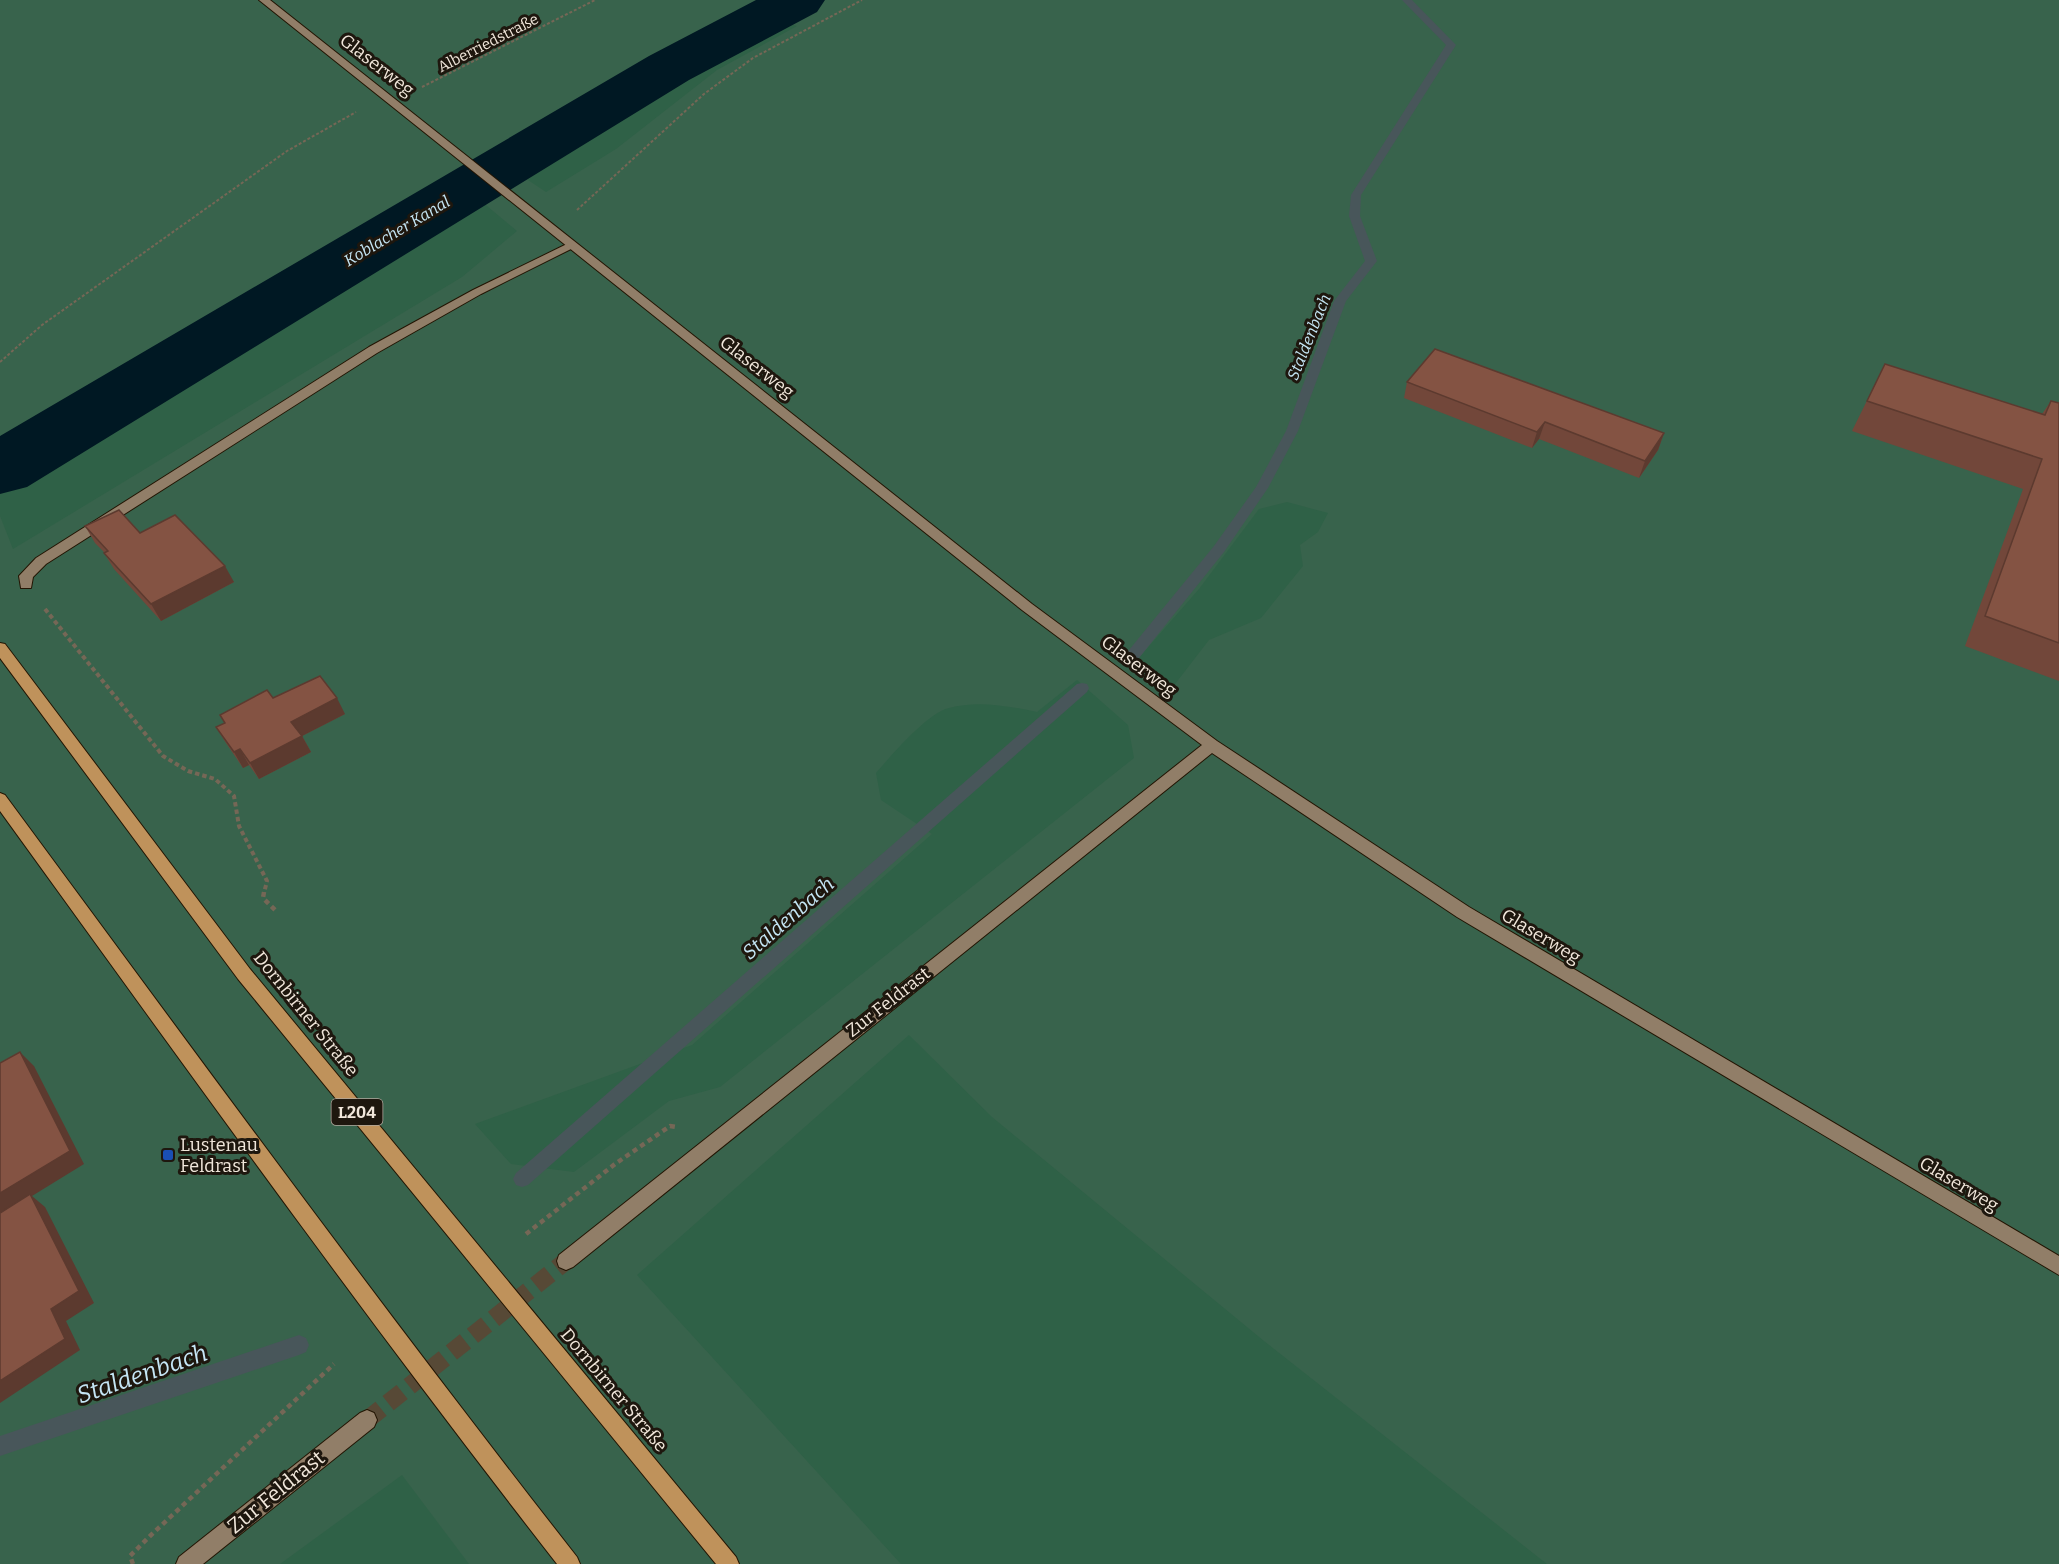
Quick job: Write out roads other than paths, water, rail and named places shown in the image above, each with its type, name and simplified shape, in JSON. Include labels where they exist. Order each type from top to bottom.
[{"type":"main road","name":"Dornbirner Straße","points":[[0,648],[244,974],[729,1564]]},
{"type":"main road","points":[[0,799],[286,1190],[483,1453],[570,1564]]},
{"type":"street","name":"Glaserweg","points":[[264,0],[1027,607],[1212,745],[1463,912],[2059,1266]]},
{"type":"street","points":[[26,585],[26,576],[41,561],[373,350],[477,292],[571,244]]},
{"type":"street","name":"Zur Feldrast","points":[[566,1261],[1212,745]]},
{"type":"street","name":"Zur Feldrast","points":[[186,1564],[367,1420]]},
{"type":"waterway","name":"Koblacher Kanal","points":[[0,469],[669,68],[798,0]]},
{"type":"waterway","name":"Staldenbach","points":[[1134,654],[1219,549],[1262,488],[1292,431],[1340,301],[1371,261],[1354,216],[1356,195],[1451,45],[1407,0]]},
{"type":"waterway","name":"Staldenbach","points":[[522,1179],[1082,688]]},
{"type":"waterway","name":"Staldenbach","points":[[0,1446],[299,1345]]},
{"type":"tunnel","points":[[367,1420],[566,1261]]},
{"type":"place","name":"Lustenau Feldrast","points":[[168,1155]]}]
